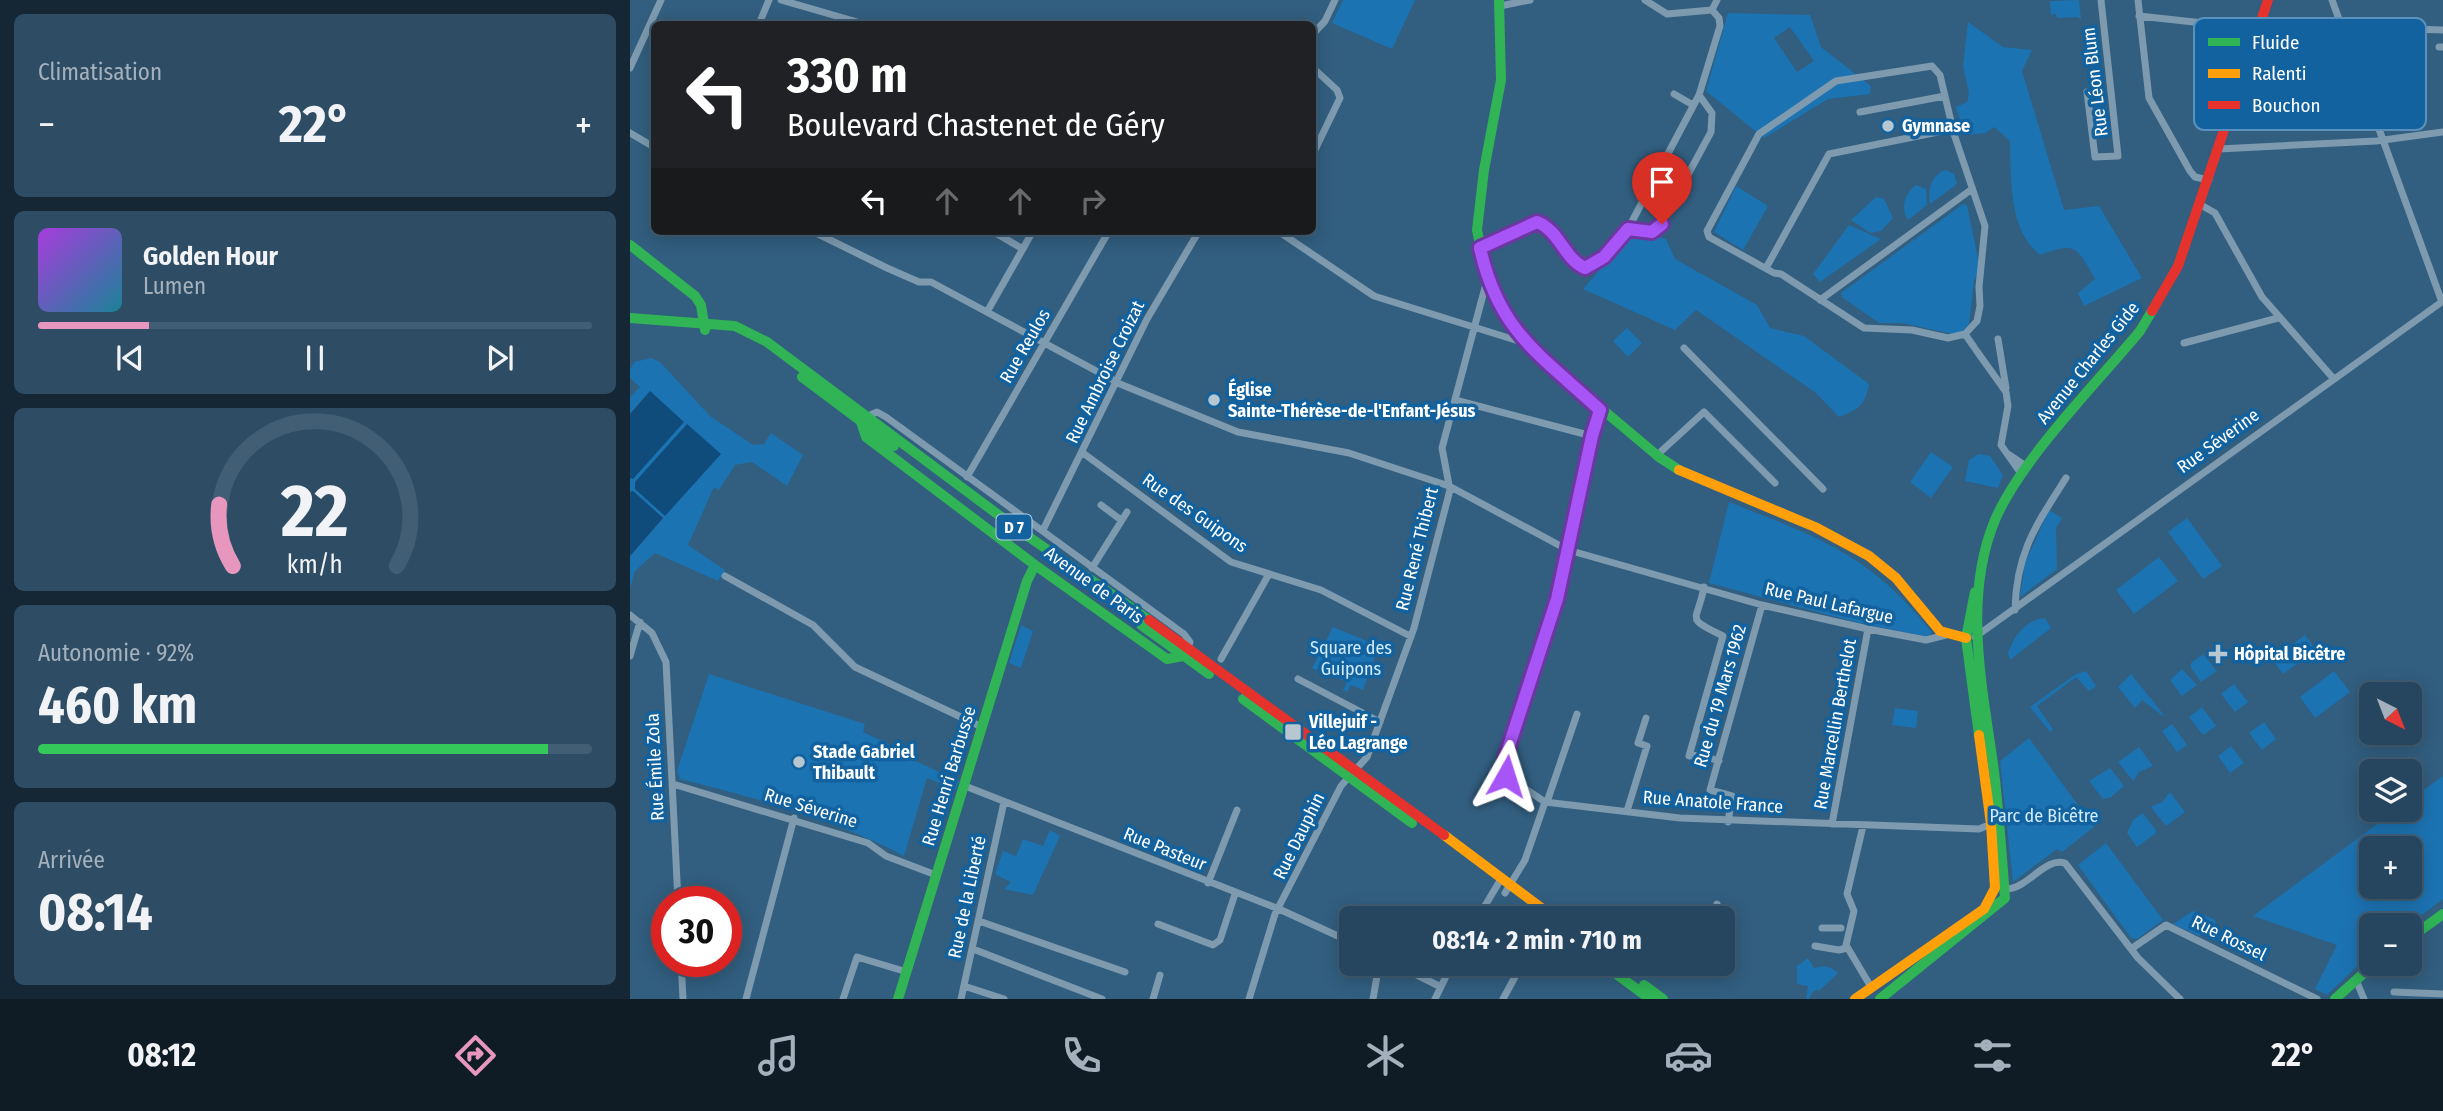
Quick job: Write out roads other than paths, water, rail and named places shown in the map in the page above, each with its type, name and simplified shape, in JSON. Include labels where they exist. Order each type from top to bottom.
[{"type":"main road","name":"Avenue Charles Gide","points":[[2262,18],[2268,0]]},
{"type":"main road","points":[[1499,3],[1501,80],[1478,213],[1480,248],[1487,279],[1502,311],[1525,343],[1656,456],[1692,477],[1815,527],[1869,556],[1896,578],[1946,635],[1971,638],[1995,823],[2000,905],[1877,999]]},
{"type":"main road","name":"Avenue Charles Gide","points":[[1971,638],[1990,532],[2024,471],[2149,319],[2178,266],[2225,130]]},
{"type":"main road","points":[[630,245],[695,296],[705,326]]},
{"type":"main road","points":[[630,251],[660,270]]},
{"type":"main road","name":"D 7","points":[[630,318],[705,326]]},
{"type":"main road","name":"D 7","points":[[630,325],[705,326]]},
{"type":"main road","name":"Avenue de Paris","points":[[705,326],[752,341],[865,419],[1505,886]]},
{"type":"main road","name":"Avenue de Paris","points":[[865,419],[866,437],[1035,565],[1167,659],[1173,660],[1185,653]]},
{"type":"main road","name":"Rue Henri Barbusse","points":[[898,999],[1035,565]]},
{"type":"main road","points":[[1995,823],[1992,837],[2001,889]]},
{"type":"main road","name":"D 7","points":[[1505,886],[1527,906]]},
{"type":"main road","name":"D 7","points":[[1505,886],[1536,906]]},
{"type":"main road","points":[[1856,999],[1984,909],[2001,889]]},
{"type":"main road","points":[[2422,929],[2443,914]]},
{"type":"main road","points":[[1877,999],[1882,987],[1912,965],[1918,954]]},
{"type":"main road","points":[[1619,976],[1650,999]]},
{"type":"main road","points":[[1632,976],[1663,999]]},
{"type":"main road","points":[[2335,999],[2360,976]]},
{"type":"main road","points":[[1867,999],[1871,987]]},
{"type":"street","points":[[651,21],[661,0]]},
{"type":"street","points":[[760,21],[769,0]]},
{"type":"street","points":[[781,0],[854,21]]},
{"type":"street","points":[[1316,31],[1325,21],[1335,0]]},
{"type":"street","points":[[1499,3],[1530,0]]},
{"type":"street","points":[[1645,0],[1660,12],[1671,15],[1712,10]]},
{"type":"street","points":[[1712,10],[1717,0]]},
{"type":"street","name":"Rue Léon Blum","points":[[2087,92],[2095,157],[2118,156],[2101,0]]},
{"type":"street","points":[[2138,0],[2150,98],[2190,171],[2195,177],[2209,181]]},
{"type":"street","points":[[2332,0],[2340,18]]},
{"type":"street","points":[[1480,248],[1537,222],[1557,235],[1579,265],[1585,268],[1604,257],[1628,229],[1699,95],[1720,26],[1719,18],[1712,10]]},
{"type":"street","points":[[2139,16],[2194,22]]},
{"type":"street","points":[[630,68],[651,22]]},
{"type":"street","points":[[1932,66],[1940,75],[1953,129],[1985,226],[1986,239],[1977,321],[1965,334],[1948,338],[1912,330],[1864,328],[1781,274],[1709,237],[1707,231],[1759,134],[1836,81],[1932,66]]},
{"type":"street","points":[[1316,71],[1337,90],[1340,98],[1316,148]]},
{"type":"street","points":[[1674,94],[1693,105]]},
{"type":"street","points":[[1628,229],[1656,231],[1669,212],[1712,128],[1710,108],[1699,95]]},
{"type":"street","points":[[1860,112],[1945,96]]},
{"type":"street","points":[[1766,268],[1829,154],[1953,129]]},
{"type":"street","points":[[2381,130],[2442,302]]},
{"type":"street","points":[[2219,149],[2385,140],[2443,132]]},
{"type":"street","points":[[630,134],[651,145]]},
{"type":"street","points":[[1820,300],[1972,189]]},
{"type":"street","points":[[2201,205],[2215,213],[2262,297],[2278,318],[2333,378]]},
{"type":"street","name":"Rue Paul Lafargue","points":[[820,235],[919,282],[931,282],[1046,341],[1049,347],[1114,381],[1238,432],[1349,453],[1450,486],[1568,550],[1762,605],[1868,629],[1926,640],[1946,635]]},
{"type":"street","points":[[999,235],[1023,248]]},
{"type":"street","points":[[987,312],[1031,235]]},
{"type":"street","name":"Rue Reulos","points":[[967,477],[1107,235]]},
{"type":"street","name":"Rue Ambroise Croizat","points":[[1043,530],[1083,453],[1114,381],[1197,235]]},
{"type":"street","points":[[1284,235],[1374,296],[1525,343]]},
{"type":"street","name":"Rue René Thibert","points":[[1353,775],[1367,757],[1410,636],[1450,486],[1442,448],[1487,279]]},
{"type":"street","name":"Rue Séverine","points":[[1971,638],[2015,610],[2333,378],[2442,302]]},
{"type":"street","points":[[2184,343],[2278,318]]},
{"type":"street","points":[[1965,334],[2006,392]]},
{"type":"street","points":[[1998,339],[2008,406],[2001,444],[2024,471]]},
{"type":"street","points":[[1684,348],[1823,489]]},
{"type":"street","points":[[1455,400],[1592,436]]},
{"type":"street","points":[[1546,802],[1506,776],[1503,766],[1557,599],[1600,410]]},
{"type":"street","points":[[1656,456],[1704,412],[1775,483]]},
{"type":"street","name":"Avenue de Paris","points":[[865,419],[880,413],[1043,530],[1184,634],[1190,642],[1185,653]]},
{"type":"street","name":"Rue des Guipons","points":[[1083,453],[1231,562],[1321,590],[1410,636]]},
{"type":"street","points":[[2015,610],[2018,565],[2038,522],[2066,478]]},
{"type":"street","points":[[1101,505],[1121,520]]},
{"type":"street","points":[[1092,568],[1127,512]]},
{"type":"street","points":[[1221,659],[1269,574]]},
{"type":"street","points":[[726,576],[813,625],[855,667],[982,727]]},
{"type":"street","points":[[1705,587],[1695,612],[1696,620],[1700,625],[1723,636],[1689,756],[1701,755],[1718,761]]},
{"type":"street","name":"Rue du 19 Mars 1962","points":[[1728,822],[1732,796],[1710,790],[1762,605]]},
{"type":"street","points":[[630,615],[640,622],[630,656]]},
{"type":"street","name":"Rue Émile Zola","points":[[640,622],[652,633],[666,662],[677,886]]},
{"type":"street","name":"Rue Marcellin Berthelot","points":[[1832,824],[1868,629]]},
{"type":"street","points":[[1298,679],[1380,722]]},
{"type":"street","points":[[1488,906],[1525,860],[1577,713]]},
{"type":"street","points":[[1627,811],[1647,746],[1638,743],[1646,718]]},
{"type":"street","name":"Rue Dauphin","points":[[1249,999],[1279,909],[1341,786],[1353,775]]},
{"type":"street","name":"Rue Séverine","points":[[673,783],[794,818],[868,843],[886,856],[936,875]]},
{"type":"street","name":"Rue Pasteur","points":[[965,786],[1279,909],[1339,936]]},
{"type":"street","name":"Rue de la Liberté","points":[[961,999],[1004,802]]},
{"type":"street","name":"Rue Anatole France","points":[[1546,802],[1728,822],[1979,829],[1995,823]]},
{"type":"street","points":[[1208,883],[1237,810]]},
{"type":"street","points":[[746,999],[794,818]]},
{"type":"street","points":[[1863,826],[1847,894],[1853,908],[1845,929],[1847,948],[1871,987]]},
{"type":"street","points":[[1979,829],[1992,837]]},
{"type":"street","points":[[2001,889],[2018,888],[2060,861],[2074,874],[2131,949],[2180,999]]},
{"type":"street","points":[[1158,924],[1213,945],[1220,940],[1235,894]]},
{"type":"street","points":[[979,921],[1125,972]]},
{"type":"street","name":"Rue Rossel","points":[[2131,949],[2166,925],[2317,999]]},
{"type":"street","points":[[1822,928],[1845,929]]},
{"type":"street","points":[[1815,946],[1843,950],[1847,948]]},
{"type":"street","points":[[973,949],[1102,999]]},
{"type":"street","points":[[843,999],[857,957],[906,972]]},
{"type":"street","points":[[1153,999],[1160,975]]},
{"type":"street","points":[[1373,999],[1377,976]]},
{"type":"street","points":[[1419,976],[1439,986]]},
{"type":"street","points":[[1435,999],[1445,976]]},
{"type":"street","points":[[1503,999],[1515,976]]},
{"type":"street","points":[[682,977],[683,999]]},
{"type":"street","points":[[2356,980],[2364,999]]},
{"type":"street","points":[[964,986],[1004,999]]},
{"type":"street","points":[[2395,992],[2443,994]]},
{"type":"place","name":"Gymnase","points":[[1888,126]]},
{"type":"place","name":"Église Sainte-Thérèse-de-l'Enfant-Jésus","points":[[1214,400]]},
{"type":"place","name":"Hôpital Bicêtre","points":[[2218,654]]},
{"type":"place","name":"Villejuif - Léo Lagrange","points":[[1293,732]]},
{"type":"place","name":"Stade Gabriel Thibault","points":[[799,762]]},
{"type":"park label","name":"Square des Guipons","points":[[1351,658]]},
{"type":"park label","name":"Parc de Bicêtre","points":[[2044,816]]}]
